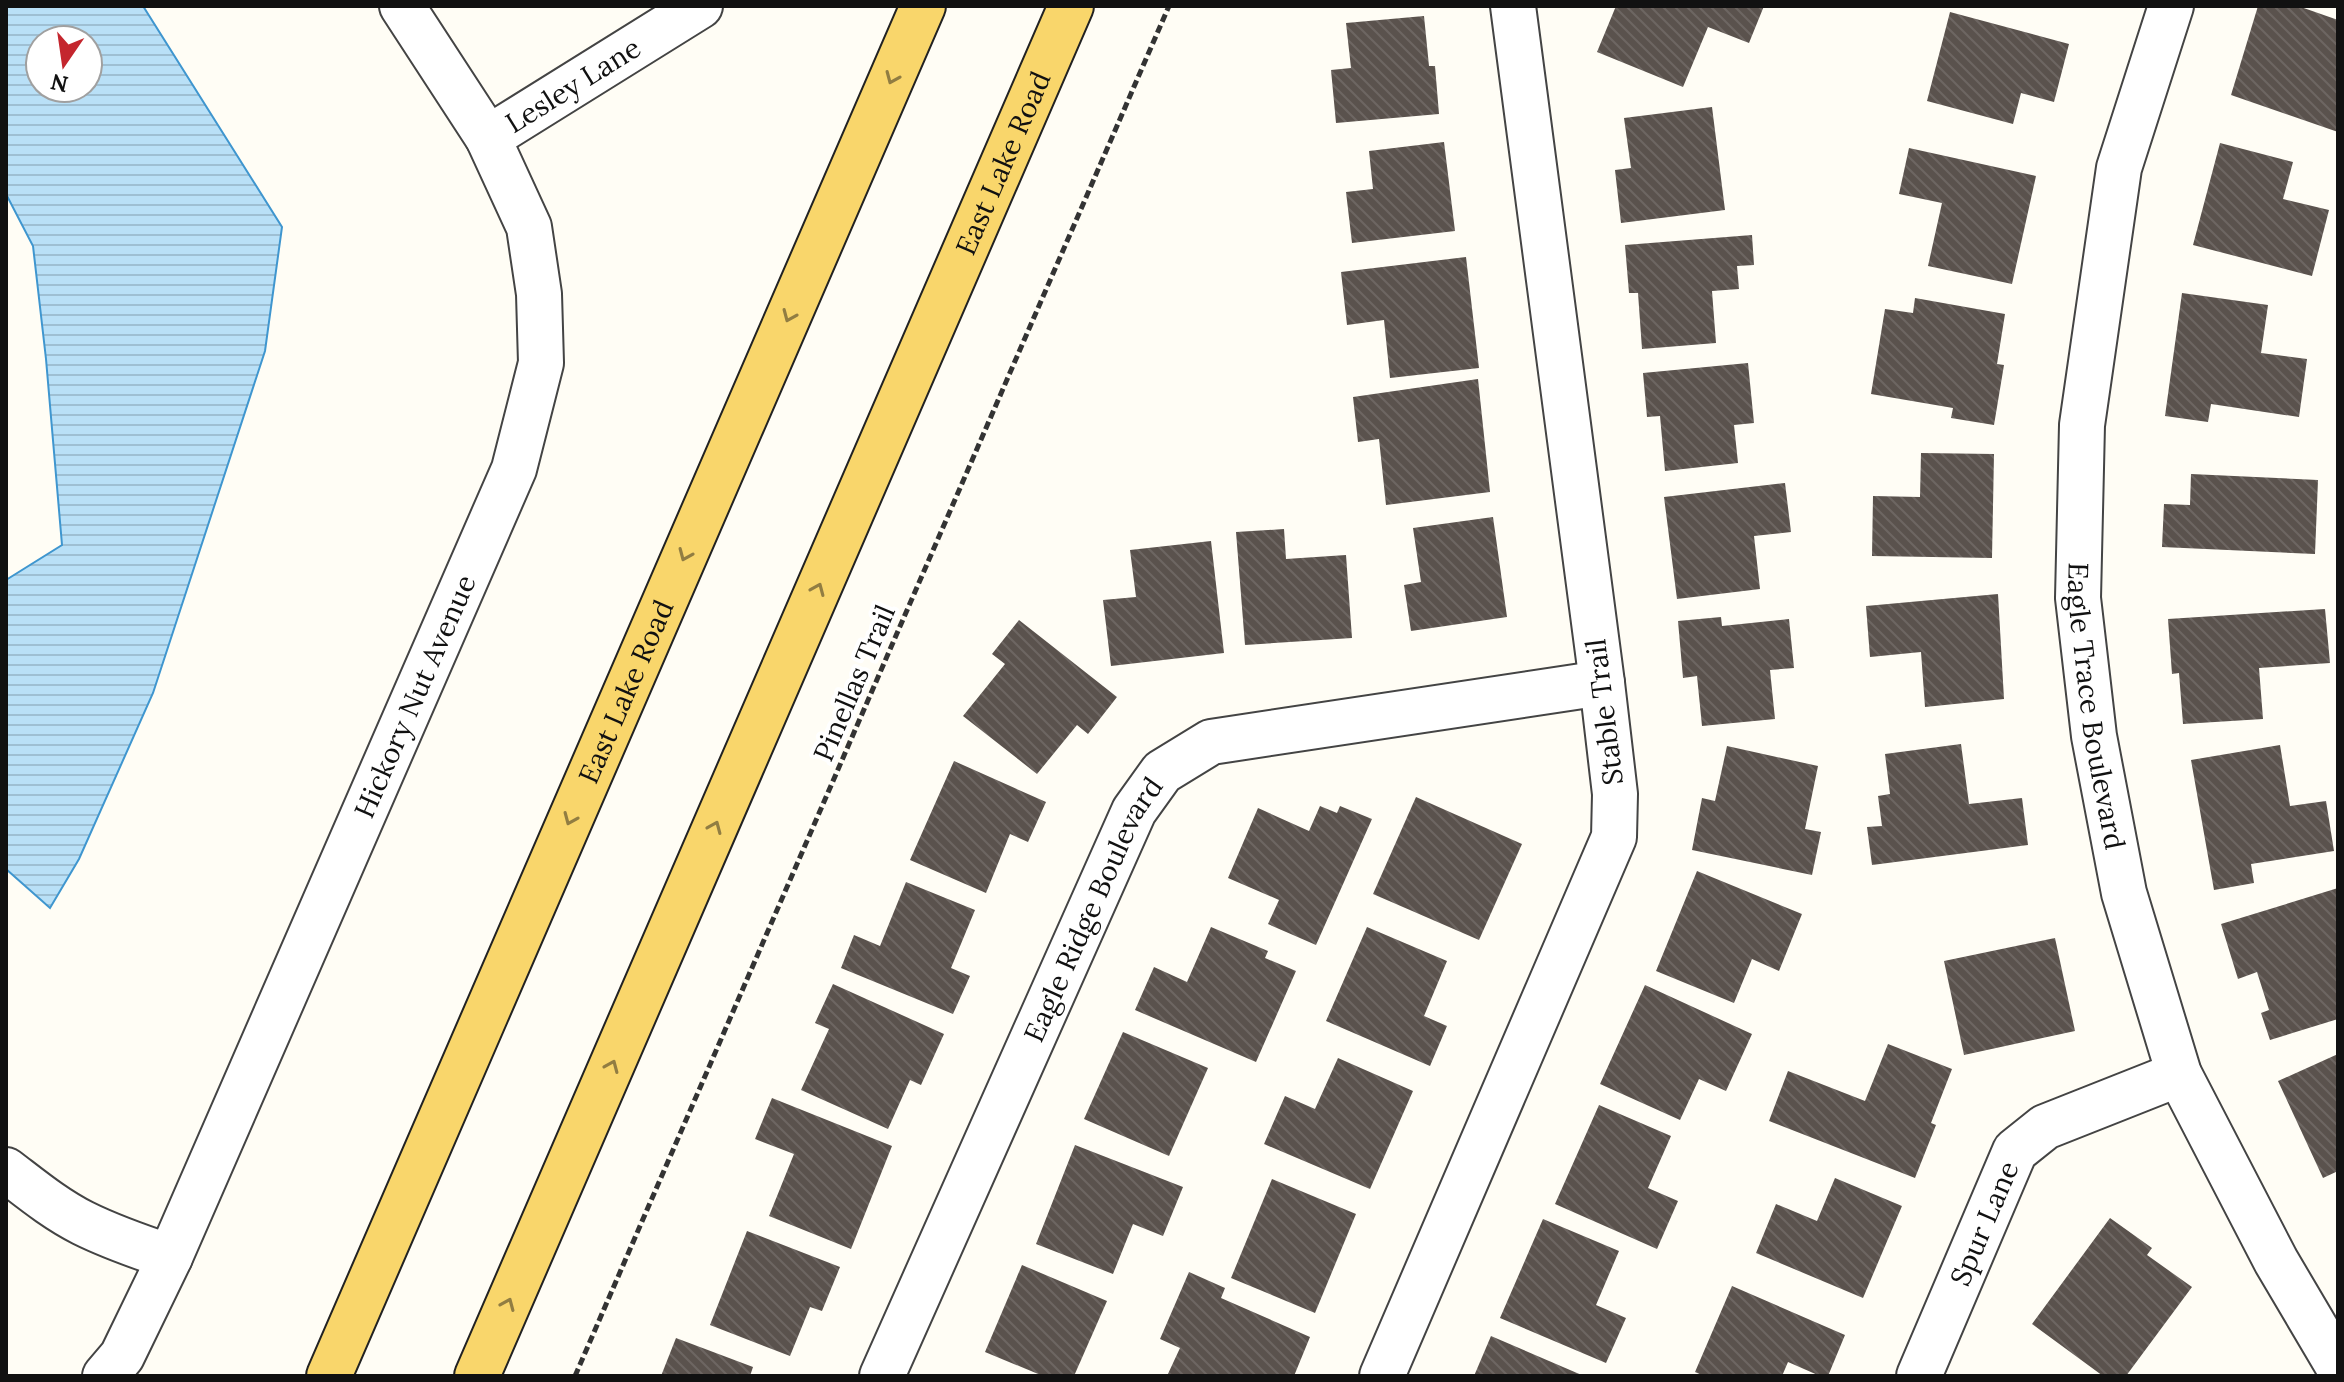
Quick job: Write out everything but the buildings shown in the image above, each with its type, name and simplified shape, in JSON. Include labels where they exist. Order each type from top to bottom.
[{"type":"main road","name":"East Lake Road","points":[[329,1376],[923,6]]},
{"type":"main road","name":"East Lake Road","points":[[477,1376],[1071,6]]},
{"type":"street","name":"Hickory Nut Avenue","points":[[105,1376],[122,1356],[170,1257],[514,469],[541,363],[539,294],[529,227],[488,138],[402,6]]},
{"type":"street","name":"Lesley Lane","points":[[488,138],[700,6]]},
{"type":"street","name":"Stable Trail","points":[[1382,1376],[1614,837],[1615,794],[1602,683],[1513,6]]},
{"type":"street","name":"Eagle Trace Boulevard","points":[[2171,6],[2119,168],[2082,425],[2078,598],[2094,736],[2124,893],[2179,1074],[2276,1261],[2338,1366]]},
{"type":"street","name":"Eagle Ridge Boulevard","points":[[882,1376],[1134,811],[1162,772],[1211,742],[1602,683]]},
{"type":"street","name":"Spur Lane","points":[[1919,1376],[2015,1151],[2045,1127],[2179,1074]]},
{"type":"street","points":[[6,1170],[82,1223],[170,1257]]},
{"type":"path","name":"Pinellas Trail","points":[[575,1376],[1169,6]]},
{"type":"water","points":[[6,6],[143,6],[282,227],[265,351],[153,693],[79,859],[50,908],[6,869],[6,580],[62,545],[33,246],[6,194]]}]
